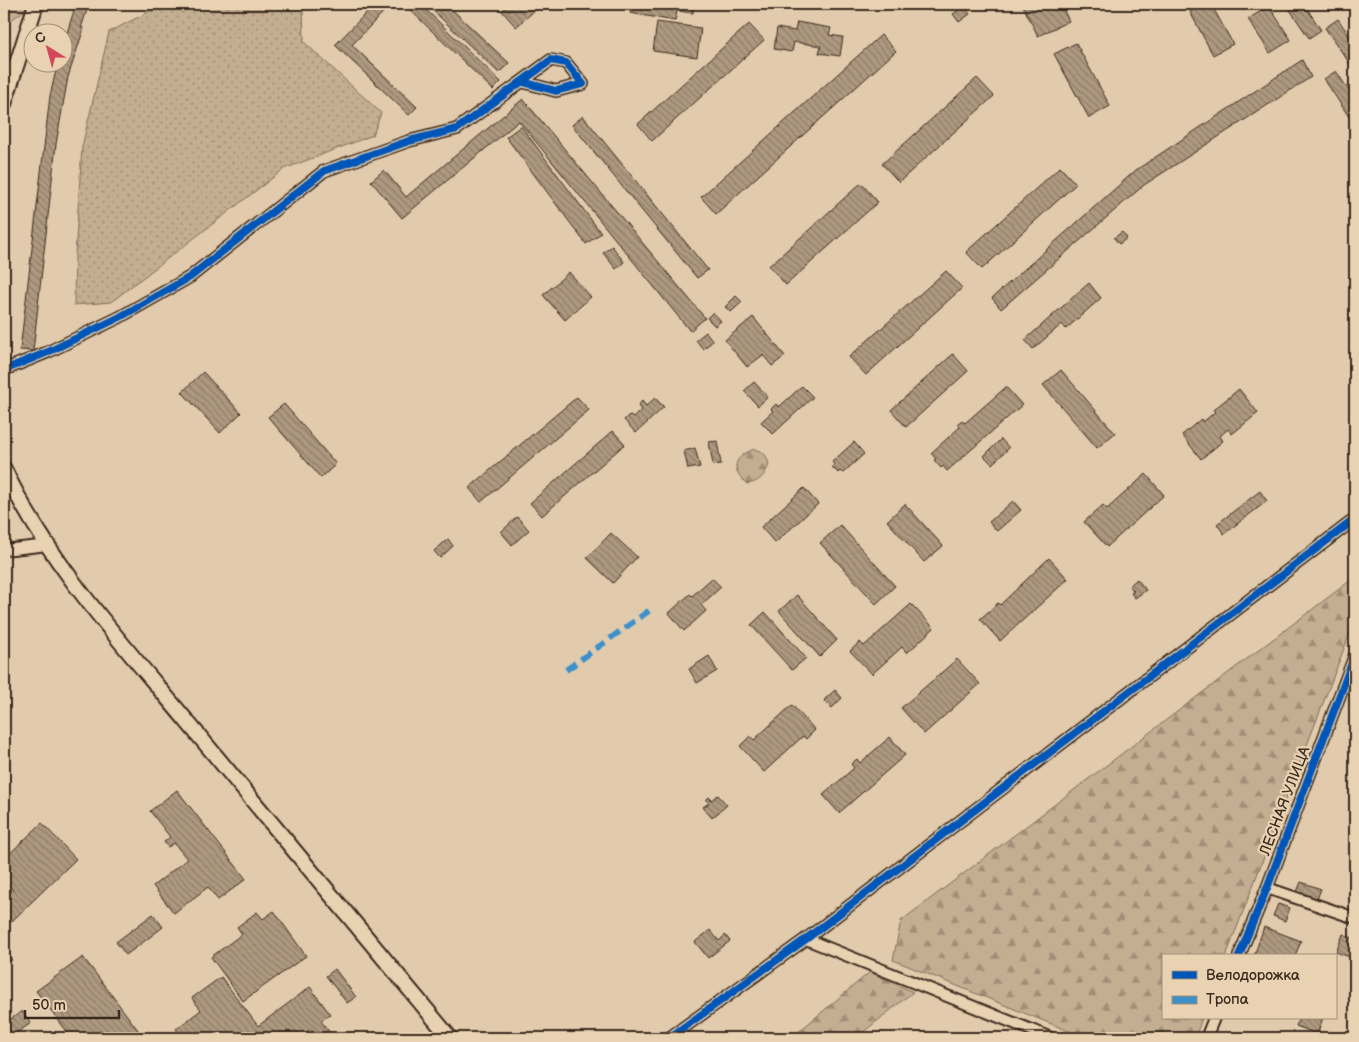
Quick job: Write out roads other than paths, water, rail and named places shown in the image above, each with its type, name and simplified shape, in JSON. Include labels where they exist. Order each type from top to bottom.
[{"type":"main road","points":[[4,104],[36,4]]},
{"type":"main road","points":[[4,469],[18,499],[48,546],[114,634],[450,1038]]},
{"type":"main road","points":[[434,1019],[442,1038]]},
{"type":"street","points":[[4,370],[48,352],[120,317],[190,277],[324,171],[409,141],[457,129],[551,60],[566,63],[583,84],[556,91],[523,82]]},
{"type":"street","points":[[669,1038],[806,939],[1355,519]]},
{"type":"street","points":[[4,550],[48,546]]},
{"type":"street","name":"ЛЕСНАЯ УЛИЦА","points":[[1240,954],[1267,888],[1355,654]]},
{"type":"street","points":[[1267,888],[1355,918]]},
{"type":"street","points":[[806,939],[1051,1038]]},
{"type":"street","points":[[1206,1038],[1213,1020]]}]
